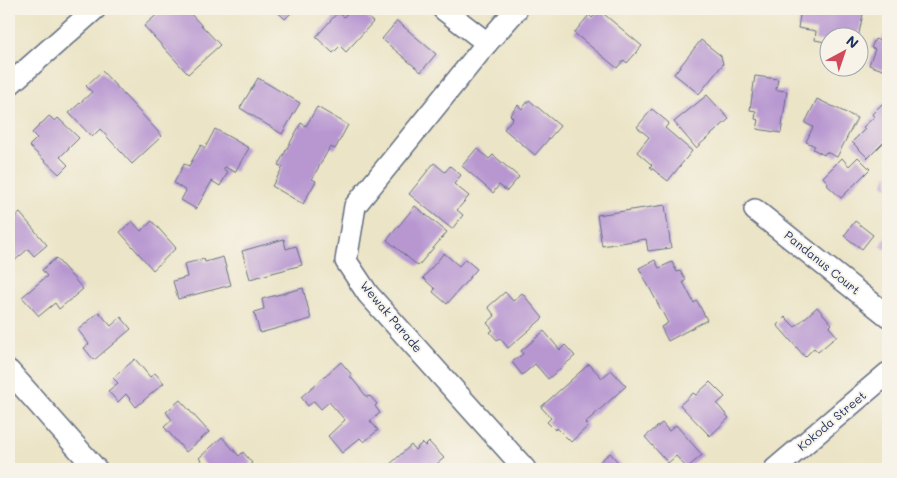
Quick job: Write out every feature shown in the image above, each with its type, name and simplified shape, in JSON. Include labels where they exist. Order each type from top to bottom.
[{"type":"street","points":[[9,85],[95,9]]},
{"type":"street","points":[[443,9],[487,43]]},
{"type":"street","name":"Wewak Parade","points":[[517,9],[487,43],[355,206],[346,261],[368,294],[525,469]]},
{"type":"street","name":"Pandanus Court","points":[[755,210],[888,316]]},
{"type":"street","points":[[9,370],[96,469]]},
{"type":"street","name":"Kokoda Street","points":[[775,469],[888,373]]},
{"type":"building","points":[[163,9],[168,14],[173,9],[186,9],[220,45],[188,74],[144,26]]},
{"type":"building","points":[[274,9],[295,9],[285,19]]},
{"type":"building","points":[[355,9],[358,9],[373,22],[346,52],[340,46],[333,53],[316,37],[338,12],[344,17],[348,12],[350,14]]},
{"type":"building","points":[[801,9],[864,9],[860,28],[820,28],[820,41],[815,40],[816,31],[798,28]]},
{"type":"building","points":[[599,10],[642,46],[627,63],[624,60],[617,68],[574,33],[589,15],[592,18]]},
{"type":"building","points":[[397,21],[436,54],[421,72],[382,39]]},
{"type":"building","points":[[886,29],[888,30],[888,43],[882,40]]},
{"type":"building","points":[[875,39],[888,44],[888,72],[870,65],[875,49],[871,48]]},
{"type":"building","points":[[701,40],[721,56],[723,64],[699,94],[674,74]]},
{"type":"building","points":[[102,71],[162,136],[132,164],[100,129],[92,137],[69,113],[92,92],[86,86]]},
{"type":"building","points":[[755,76],[778,79],[776,90],[787,91],[781,133],[757,129],[759,120],[755,119],[756,111],[750,110]]},
{"type":"building","points":[[258,78],[300,103],[282,134],[240,108]]},
{"type":"building","points":[[707,95],[729,119],[696,148],[674,122]]},
{"type":"building","points":[[817,99],[857,118],[837,157],[826,152],[824,155],[813,149],[815,146],[806,142],[813,127],[805,123]]},
{"type":"building","points":[[529,100],[560,126],[535,155],[504,129],[513,118],[510,115],[518,105],[522,109]]},
{"type":"building","points":[[883,103],[888,109],[888,138],[868,158],[852,142],[865,129],[863,127],[874,117],[872,114]]},
{"type":"building","points":[[317,107],[348,125],[335,149],[330,147],[312,179],[316,181],[303,204],[272,186],[283,167],[278,165],[301,123],[306,126]]},
{"type":"building","points":[[652,109],[669,123],[665,128],[692,151],[668,181],[650,167],[652,165],[637,152],[649,137],[637,127]]},
{"type":"building","points":[[49,116],[55,121],[58,118],[79,138],[60,157],[68,165],[59,174],[29,146],[37,138],[32,133]]},
{"type":"building","points":[[215,129],[249,148],[235,172],[225,167],[223,169],[228,172],[220,186],[212,181],[196,209],[181,200],[186,191],[174,183],[184,164],[189,166],[201,145],[205,148]]},
{"type":"building","points":[[477,148],[489,159],[493,155],[519,177],[507,191],[499,185],[493,193],[462,166]]},
{"type":"building","points":[[858,157],[870,169],[841,198],[827,185],[828,183],[823,177],[842,158],[849,166]]},
{"type":"building","points":[[434,163],[445,172],[450,166],[461,175],[454,184],[469,196],[457,210],[463,215],[452,229],[409,194]]},
{"type":"building","points":[[888,173],[888,187],[883,185]]},
{"type":"building","points":[[665,205],[671,248],[648,251],[646,239],[602,246],[597,215]]},
{"type":"building","points":[[415,206],[447,232],[418,266],[387,240]]},
{"type":"building","points":[[20,213],[47,245],[34,256],[28,249],[13,262],[9,257],[9,222]]},
{"type":"building","points":[[132,221],[141,231],[152,221],[176,248],[153,270],[120,232]]},
{"type":"building","points":[[855,221],[873,235],[862,249],[844,236]]},
{"type":"building","points":[[888,232],[888,251],[880,246]]},
{"type":"building","points":[[284,239],[286,249],[296,246],[302,265],[250,279],[242,251]]},
{"type":"building","points":[[444,253],[459,266],[465,259],[477,269],[447,304],[433,292],[435,289],[423,278]]},
{"type":"building","points":[[223,257],[231,285],[178,299],[173,281],[187,277],[184,264],[204,259],[205,262]]},
{"type":"building","points":[[56,258],[83,289],[59,309],[55,303],[39,316],[22,297],[47,276],[42,270]]},
{"type":"building","points":[[655,260],[659,268],[672,262],[677,272],[680,271],[686,280],[683,282],[694,303],[697,301],[707,320],[668,341],[661,327],[668,323],[639,268]]},
{"type":"building","points":[[303,288],[311,319],[260,333],[254,312],[264,309],[262,299]]},
{"type":"building","points":[[505,292],[513,301],[522,293],[543,318],[508,348],[500,338],[497,340],[490,332],[493,330],[487,323],[495,316],[488,307]]},
{"type":"building","points":[[817,307],[832,324],[829,327],[837,336],[818,352],[814,348],[805,357],[777,325],[785,317],[795,327]]},
{"type":"building","points":[[99,312],[111,326],[121,317],[131,329],[94,360],[84,348],[89,344],[78,330]]},
{"type":"building","points":[[544,331],[560,350],[565,345],[575,356],[548,379],[535,364],[522,375],[512,362],[523,354],[521,351]]},
{"type":"building","points":[[135,359],[150,377],[155,373],[164,383],[136,407],[126,394],[118,402],[108,391],[118,383],[113,378]]},
{"type":"building","points":[[341,362],[367,397],[370,396],[377,404],[375,406],[380,413],[370,421],[378,430],[364,442],[360,438],[342,453],[328,436],[345,420],[329,402],[321,409],[314,401],[308,406],[301,397]]},
{"type":"building","points":[[589,364],[602,378],[611,370],[626,386],[585,423],[588,426],[571,442],[557,428],[555,430],[547,422],[551,418],[541,407]]},
{"type":"building","points":[[710,382],[725,397],[717,404],[729,418],[710,436],[680,405],[693,393],[696,395]]},
{"type":"building","points":[[180,400],[209,432],[186,452],[164,427],[172,420],[166,412]]},
{"type":"building","points":[[662,423],[669,431],[676,425],[702,455],[687,468],[676,456],[668,463],[645,437]]},
{"type":"building","points":[[222,437],[239,456],[243,452],[252,463],[245,469],[209,469],[199,458]]},
{"type":"building","points":[[429,442],[444,458],[431,469],[386,468],[411,445],[415,450],[422,443],[425,446]]},
{"type":"building","points":[[610,453],[624,469],[605,469],[599,462]]}]
